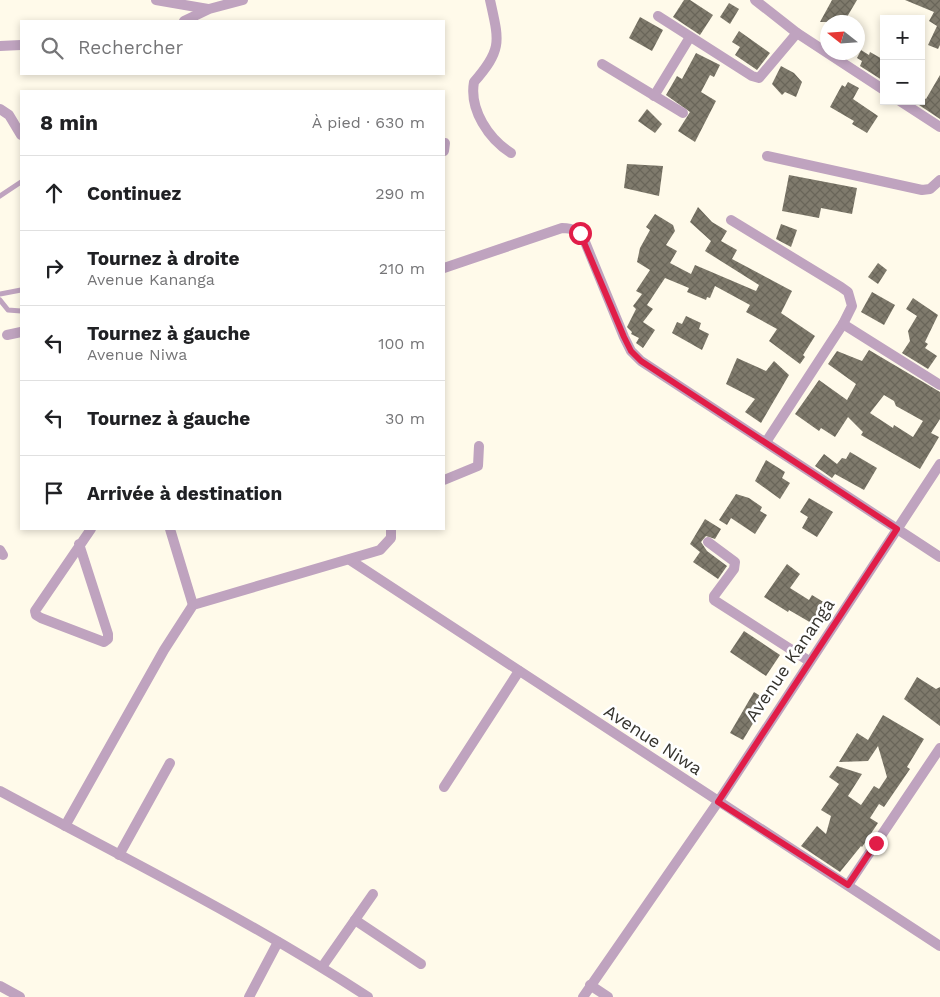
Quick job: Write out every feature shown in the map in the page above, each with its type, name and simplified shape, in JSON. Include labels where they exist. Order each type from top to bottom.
[{"type":"street","points":[[156,0],[209,9]]},
{"type":"street","points":[[186,20],[209,9],[243,0]]},
{"type":"street","points":[[490,0],[497,39],[495,53],[487,70],[474,82],[474,94],[486,130],[511,153]]},
{"type":"street","points":[[755,0],[797,33],[880,87]]},
{"type":"street","points":[[658,16],[752,76],[759,78],[797,33]]},
{"type":"street","points":[[654,96],[690,37]]},
{"type":"street","points":[[0,46],[20,45]]},
{"type":"street","points":[[602,64],[684,113]]},
{"type":"street","points":[[906,105],[940,127]]},
{"type":"street","points":[[0,108],[9,115],[20,132]]},
{"type":"street","points":[[767,156],[922,190],[930,189],[940,180]]},
{"type":"street","points":[[731,220],[848,292],[852,306],[843,324],[766,442]]},
{"type":"street","points":[[445,268],[562,228],[572,228],[580,233],[585,242],[631,351],[641,361],[940,557]]},
{"type":"street","points":[[843,324],[940,385]]},
{"type":"street","points":[[7,335],[20,332]]},
{"type":"street","points":[[445,480],[478,466],[479,446]]},
{"type":"street","name":"Avenue Kananga","points":[[582,997],[718,802],[940,464]]},
{"type":"street","points":[[79,544],[108,634],[108,639],[104,642],[36,615],[38,605],[79,544],[90,530]]},
{"type":"street","points":[[170,530],[193,605]]},
{"type":"street","points":[[65,826],[164,650],[193,605],[380,550],[388,544],[391,530]]},
{"type":"street","points":[[708,542],[735,562],[734,569],[714,596],[714,600],[809,661]]},
{"type":"street","name":"Avenue Niwa","points":[[350,560],[940,946]]},
{"type":"street","points":[[444,787],[519,671]]},
{"type":"street","points":[[848,885],[940,748]]},
{"type":"street","points":[[119,855],[170,763]]},
{"type":"street","points":[[0,791],[278,942],[322,967],[368,997]]},
{"type":"street","points":[[322,967],[373,894]]},
{"type":"street","points":[[355,920],[421,964]]},
{"type":"street","points":[[249,997],[278,942]]},
{"type":"street","points":[[590,985],[608,997]]},
{"type":"street","points":[[0,986],[20,997]]},
{"type":"lane","points":[[0,196],[20,183]]},
{"type":"lane","points":[[0,294],[20,290]]},
{"type":"lane","points":[[0,300],[8,310],[20,311]]},
{"type":"building","points":[[684,0],[690,0],[713,15],[700,35],[673,17]]},
{"type":"building","points":[[832,0],[857,0],[848,15],[824,15]]},
{"type":"building","points":[[905,0],[940,0],[940,45],[938,49],[928,45],[937,26],[929,21],[934,12]]},
{"type":"building","points":[[729,3],[739,9],[730,24],[720,17]]},
{"type":"building","points":[[640,17],[663,30],[652,51],[629,38]]},
{"type":"building","points":[[739,31],[770,53],[757,70],[735,55],[740,47],[732,42]]},
{"type":"building","points":[[865,52],[869,55],[870,52],[880,58],[880,79],[860,66],[862,61],[860,60],[865,60]]},
{"type":"building","points":[[696,53],[720,65],[714,77],[710,75],[701,92],[716,101],[695,142],[678,131],[690,112],[666,95],[677,76],[682,79]]},
{"type":"building","points":[[781,66],[794,73],[802,82],[796,97],[785,92],[782,95],[772,84]]},
{"type":"building","points":[[940,75],[940,119],[919,105],[925,105],[926,99]]},
{"type":"building","points":[[848,82],[859,88],[853,99],[878,116],[867,133],[852,124],[854,121],[830,107],[842,85],[845,87]]},
{"type":"building","points":[[647,109],[662,124],[655,133],[638,121]]},
{"type":"building","points":[[627,164],[663,166],[659,196],[624,188]]},
{"type":"building","points":[[789,175],[857,188],[852,214],[821,208],[819,218],[782,211]]},
{"type":"building","points":[[698,207],[712,222],[727,231],[721,241],[737,250],[732,259],[792,291],[781,313],[815,336],[803,355],[805,357],[800,364],[769,341],[777,329],[746,312],[750,305],[715,286],[710,298],[707,297],[706,300],[687,292],[689,288],[665,278],[647,305],[653,309],[643,322],[655,330],[643,348],[636,343],[639,338],[631,334],[632,332],[627,327],[636,309],[633,306],[642,294],[636,291],[650,270],[637,262],[640,248],[650,230],[646,227],[655,214],[673,225],[675,231],[666,245],[677,251],[670,263],[691,274],[695,265],[756,291],[759,285],[705,251],[711,241],[690,222]]},
{"type":"building","points":[[781,224],[797,230],[791,247],[776,239]]},
{"type":"building","points":[[878,263],[887,270],[878,284],[868,277]]},
{"type":"building","points":[[872,292],[895,305],[884,325],[861,312]]},
{"type":"building","points":[[913,298],[938,315],[925,342],[928,344],[925,348],[937,356],[928,369],[902,353],[910,341],[908,331],[917,316],[906,309]]},
{"type":"building","points":[[686,316],[701,323],[699,329],[709,334],[702,350],[672,333],[677,322],[682,324]]},
{"type":"building","points":[[869,350],[940,392],[940,419],[931,433],[939,437],[920,469],[861,435],[863,432],[848,417],[835,437],[821,428],[819,431],[795,414],[819,380],[847,400],[856,384],[828,364],[837,351],[862,361]],"holes":[[[884,395],[894,401],[896,406],[923,421],[913,437],[894,425],[893,428],[870,413]]]},
{"type":"building","points":[[737,358],[766,371],[774,361],[789,375],[761,423],[745,412],[755,399],[726,384]]},
{"type":"building","points":[[850,452],[877,468],[864,490],[835,474],[832,478],[815,466],[824,454],[837,464],[842,458],[846,459]]},
{"type":"building","points":[[766,460],[785,472],[782,478],[790,483],[780,499],[755,481]]},
{"type":"building","points":[[736,494],[749,498],[762,507],[760,511],[767,515],[755,534],[731,518],[727,525],[719,520]]},
{"type":"building","points":[[809,498],[833,512],[817,537],[802,528],[808,517],[800,512]]},
{"type":"building","points":[[705,519],[721,529],[715,539],[706,536],[701,542],[707,551],[727,566],[718,579],[693,562],[700,552],[690,544]]},
{"type":"building","points":[[787,564],[800,574],[790,588],[809,600],[812,595],[825,603],[813,624],[789,610],[788,612],[764,597]]},
{"type":"building","points":[[744,631],[780,655],[766,676],[730,652]]},
{"type":"building","points":[[917,677],[936,689],[940,687],[940,726],[904,699]]},
{"type":"building","points":[[754,692],[767,700],[743,740],[730,733]]},
{"type":"building","points":[[883,715],[924,739],[907,767],[910,769],[884,807],[879,804],[870,818],[878,823],[862,847],[840,872],[801,846],[817,826],[826,834],[831,816],[821,810],[839,784],[829,777],[837,766],[862,774],[848,796],[861,805],[874,786],[879,789],[887,777],[878,746],[868,761],[839,762],[857,733],[868,740]]},
{"type":"route","points":[[580,233],[624,337],[631,351],[641,361],[897,529],[763,730],[718,802],[848,885],[876,843]]}]
